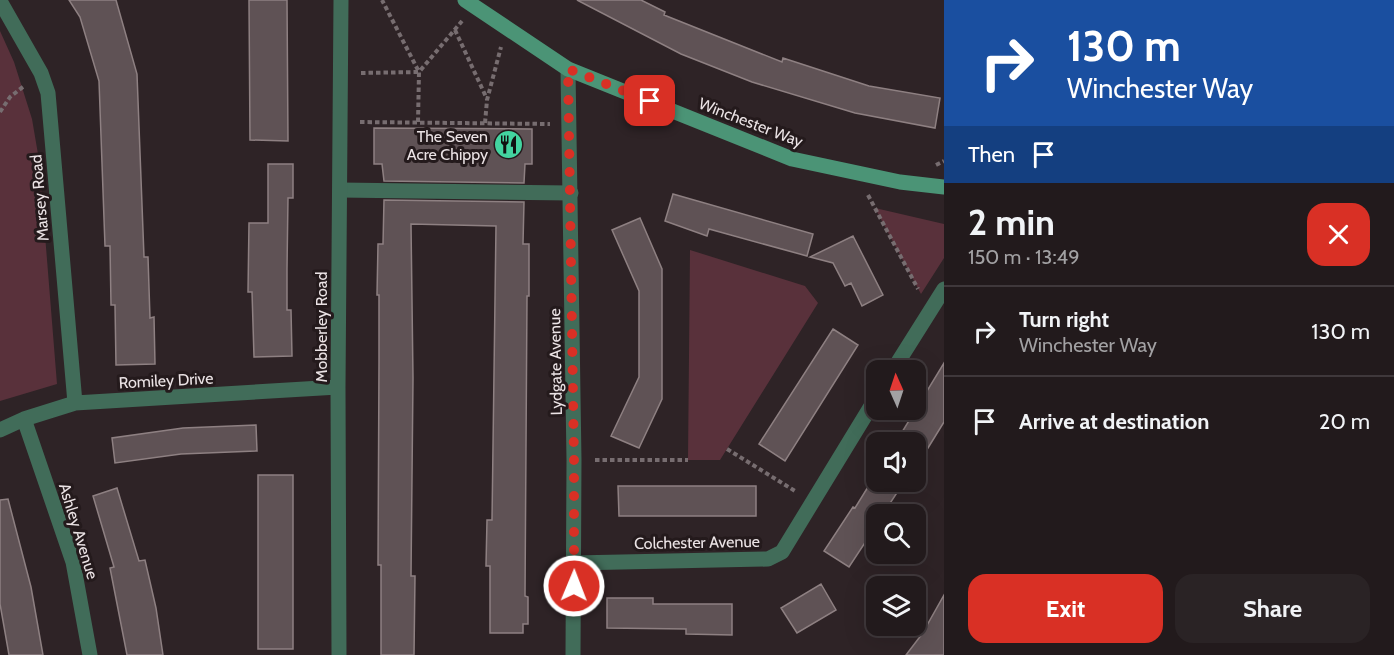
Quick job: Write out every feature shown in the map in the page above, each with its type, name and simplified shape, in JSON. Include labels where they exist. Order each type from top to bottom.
[{"type":"street","name":"Mobberley Road","points":[[339,655],[338,387],[341,0]]},
{"type":"street","name":"Marsey Road","points":[[0,1],[41,73],[48,93],[75,403]]},
{"type":"street","name":"Winchester Way","points":[[473,2],[506,28],[568,69],[792,159],[900,182],[944,187]]},
{"type":"street","name":"Lydgate Avenue","points":[[568,69],[574,460],[573,655]]},
{"type":"street","points":[[340,190],[571,193]]},
{"type":"street","points":[[899,360],[944,289]]},
{"type":"street","name":"Romiley Drive","points":[[0,430],[24,419],[75,403],[338,387]]},
{"type":"street","name":"Colchester Avenue","points":[[574,563],[768,559],[782,552],[866,414]]},
{"type":"street","name":"Ashley Avenue","points":[[24,419],[73,562],[90,655]]},
{"type":"path","points":[[382,0],[419,72],[418,122]]},
{"type":"path","points":[[341,73],[419,72],[455,30],[473,2]]},
{"type":"path","points":[[485,123],[487,99],[506,28]]},
{"type":"path","points":[[455,30],[487,99]]},
{"type":"path","points":[[0,112],[10,98],[41,73]]},
{"type":"path","points":[[341,122],[570,124]]},
{"type":"path","points":[[856,173],[930,311]]},
{"type":"path","points":[[727,449],[811,501]]},
{"type":"path","points":[[574,460],[688,460]]},
{"type":"shaded area","points":[[0,31],[14,62],[32,119],[39,160],[57,384],[0,401]]},
{"type":"shaded area","points":[[875,208],[944,224],[944,258],[921,294]]},
{"type":"shaded area","points":[[690,250],[805,286],[818,303],[720,460],[688,460]]},
{"type":"building","points":[[69,0],[116,0],[137,74],[144,257],[148,257],[150,318],[154,317],[155,364],[116,365],[115,305],[111,305],[110,246],[105,246],[99,81],[80,17]]},
{"type":"building","points":[[249,0],[287,0],[288,141],[250,140]]},
{"type":"building","points":[[577,0],[641,0],[665,12],[664,15],[782,62],[783,58],[869,86],[940,98],[935,128],[855,113],[752,82],[681,54]]},
{"type":"building","points":[[374,128],[532,129],[532,164],[525,164],[524,183],[384,181],[382,164],[374,164]]},
{"type":"building","points":[[268,164],[293,164],[293,198],[288,198],[287,269],[287,310],[291,310],[292,356],[254,357],[252,292],[248,292],[249,223],[268,223]]},
{"type":"building","points":[[673,194],[813,234],[807,256],[709,229],[707,236],[665,221]]},
{"type":"building","points":[[384,200],[524,202],[523,244],[529,244],[525,596],[528,597],[528,624],[523,624],[523,633],[490,633],[490,566],[486,566],[487,520],[492,520],[496,226],[411,224],[413,378],[411,576],[415,576],[414,655],[381,655],[381,565],[378,565],[379,295],[377,295],[378,244],[383,244]]},
{"type":"building","points":[[640,218],[662,269],[662,399],[639,448],[611,436],[639,377],[639,291],[612,230]]},
{"type":"building","points":[[853,236],[883,295],[862,306],[851,283],[845,286],[833,263],[810,257]]},
{"type":"building","points":[[833,329],[858,345],[785,461],[759,444]]},
{"type":"building","points":[[944,363],[944,422],[926,451],[926,432],[902,432],[909,420],[926,420],[926,393]]},
{"type":"building","points":[[256,425],[257,451],[181,454],[115,463],[112,438],[183,428]]},
{"type":"building","points":[[258,475],[293,475],[293,649],[258,649]]},
{"type":"building","points":[[618,486],[756,486],[756,516],[619,516]]},
{"type":"building","points":[[117,488],[139,561],[145,560],[156,608],[163,655],[127,655],[110,568],[114,567],[93,496]]},
{"type":"building","points":[[866,490],[866,492],[897,492],[890,504],[866,504],[866,541],[849,567],[824,551],[853,507],[855,508]]},
{"type":"building","points":[[8,499],[31,587],[43,655],[9,655],[0,604],[0,500]]},
{"type":"building","points":[[821,584],[836,610],[797,633],[781,608]]},
{"type":"building","points":[[944,595],[944,655],[906,655],[920,636],[926,636],[926,627]]},
{"type":"building","points":[[607,598],[653,598],[653,604],[732,604],[732,635],[686,634],[686,629],[607,628]]},
{"type":"place","name":"The Seven Acre Chippy","points":[[509,145]]},
{"type":"route","points":[[574,586],[568,69],[650,101]]}]
